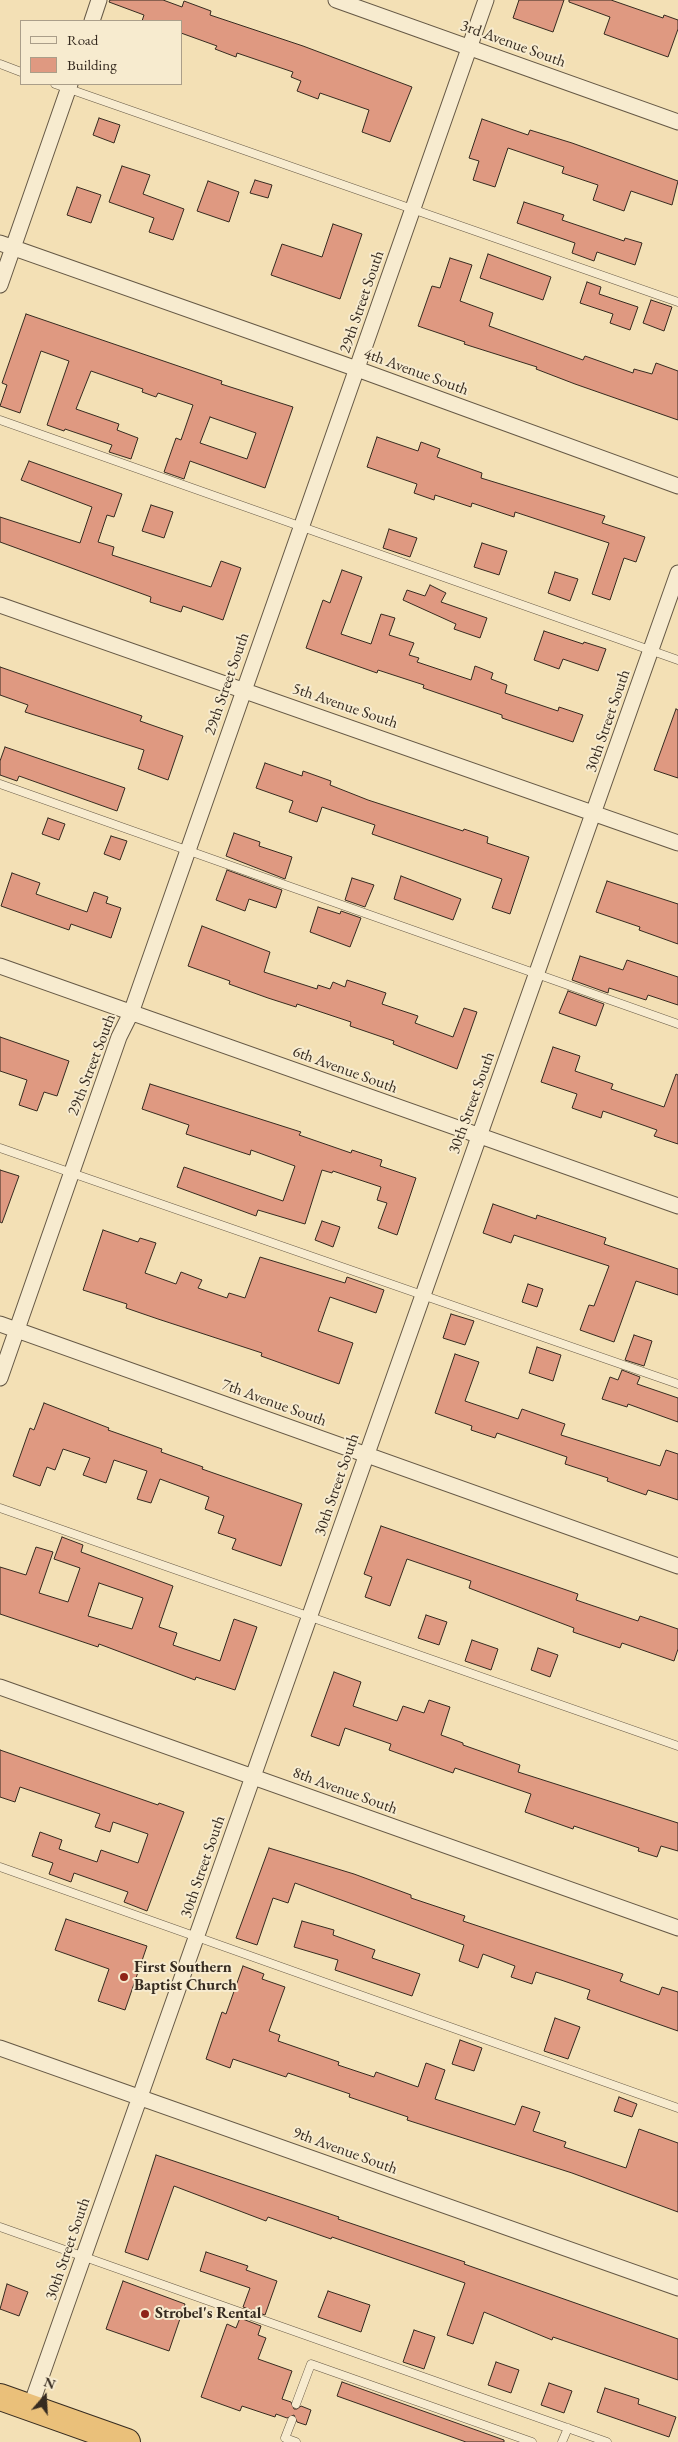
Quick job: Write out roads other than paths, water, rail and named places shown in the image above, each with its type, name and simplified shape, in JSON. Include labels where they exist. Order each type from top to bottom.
[{"type":"highway","points":[[0,2397],[127,2442]]},
{"type":"street","points":[[92,20],[99,0]]},
{"type":"street","name":"3rd Avenue South","points":[[336,0],[678,122]]},
{"type":"street","name":"29th Street South","points":[[0,1378],[119,1037],[131,1013],[486,0]]},
{"type":"street","points":[[0,285],[7,246],[64,85]]},
{"type":"street","name":"4th Avenue South","points":[[7,246],[357,369],[678,486]]},
{"type":"street","name":"30th Street South","points":[[30,2408],[678,574]]},
{"type":"street","name":"5th Avenue South","points":[[0,605],[678,842]]},
{"type":"street","name":"6th Avenue South","points":[[0,966],[678,1206]]},
{"type":"street","name":"7th Avenue South","points":[[0,1324],[678,1566]]},
{"type":"street","name":"8th Avenue South","points":[[0,1687],[678,1928]]},
{"type":"street","name":"9th Avenue South","points":[[0,2048],[678,2288]]},
{"type":"lane","points":[[0,64],[20,72]]},
{"type":"lane","points":[[64,85],[678,302]]},
{"type":"lane","points":[[0,420],[678,660]]},
{"type":"lane","points":[[0,784],[678,1024]]},
{"type":"lane","points":[[0,1148],[71,1174],[423,1293],[678,1384]]},
{"type":"lane","points":[[0,1508],[678,1746]]},
{"type":"lane","points":[[0,1867],[678,2108]]},
{"type":"lane","points":[[0,2227],[607,2442]]},
{"type":"lane","points":[[296,2404],[311,2364],[532,2442]]},
{"type":"lane","points":[[292,2420],[285,2438],[296,2442]]},
{"type":"lane","points":[[562,2442],[568,2428]]},
{"type":"place","name":"First Southern Baptist Church","points":[[124,1977]]},
{"type":"place","name":"Strobel's Rental","points":[[145,2314]]}]
